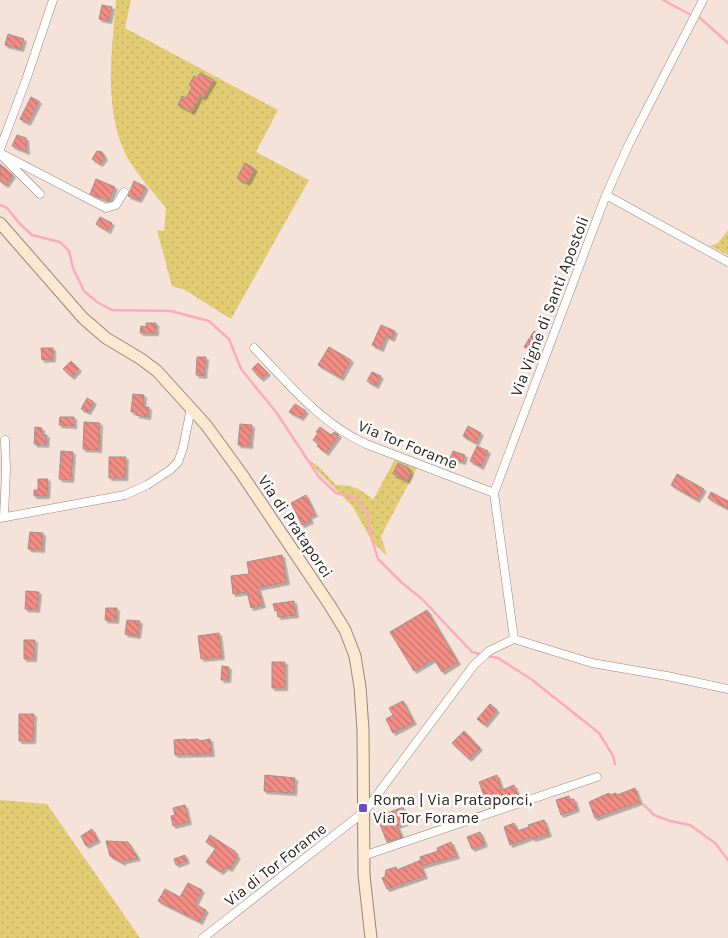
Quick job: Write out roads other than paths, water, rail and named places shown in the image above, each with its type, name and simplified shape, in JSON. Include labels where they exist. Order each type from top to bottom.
[{"type":"street","points":[[0,152],[30,70],[52,0]]},
{"type":"street","name":"Via Vigne di Santi Apostoli","points":[[514,639],[494,493],[606,195],[703,0]]},
{"type":"street","points":[[0,152],[106,208],[116,205],[124,192]]},
{"type":"street","points":[[0,152],[40,194]]},
{"type":"street","points":[[606,195],[728,262]]},
{"type":"street","name":"Via di Prataporci","points":[[0,223],[88,323],[106,338],[154,368],[217,439],[329,604],[351,644],[357,664],[363,730],[365,811],[363,856],[365,894],[371,938]]},
{"type":"street","name":"Via Tor Forame","points":[[254,348],[313,409],[350,436],[366,444],[494,493]]},
{"type":"street","points":[[5,440],[6,470],[2,518],[125,494],[147,485],[170,470],[178,462],[182,453],[191,408]]},
{"type":"street","points":[[514,639],[592,663],[728,689]]},
{"type":"street","name":"Via di Tor Forame","points":[[203,938],[365,811],[474,665],[489,651],[514,639]]},
{"type":"street","points":[[363,856],[597,777]]},
{"type":"waterway","points":[[663,0],[691,15]]},
{"type":"waterway","points":[[700,18],[728,43]]},
{"type":"waterway","points":[[0,205],[7,208],[32,235],[60,242],[69,251],[73,268],[84,291],[97,302],[112,310],[171,311],[209,321],[229,339],[241,369],[276,412],[319,477],[336,493],[355,497],[367,512],[370,533],[378,559],[401,582],[422,599],[472,652],[480,654]]},
{"type":"waterway","points":[[488,656],[498,658],[531,679],[599,733],[613,756],[615,764]]},
{"type":"waterway","points":[[644,805],[654,815],[690,825],[715,843],[728,860]]},
{"type":"place","name":"Roma | Via Prataporci, Via Tor Forame","points":[[363,808]]}]
